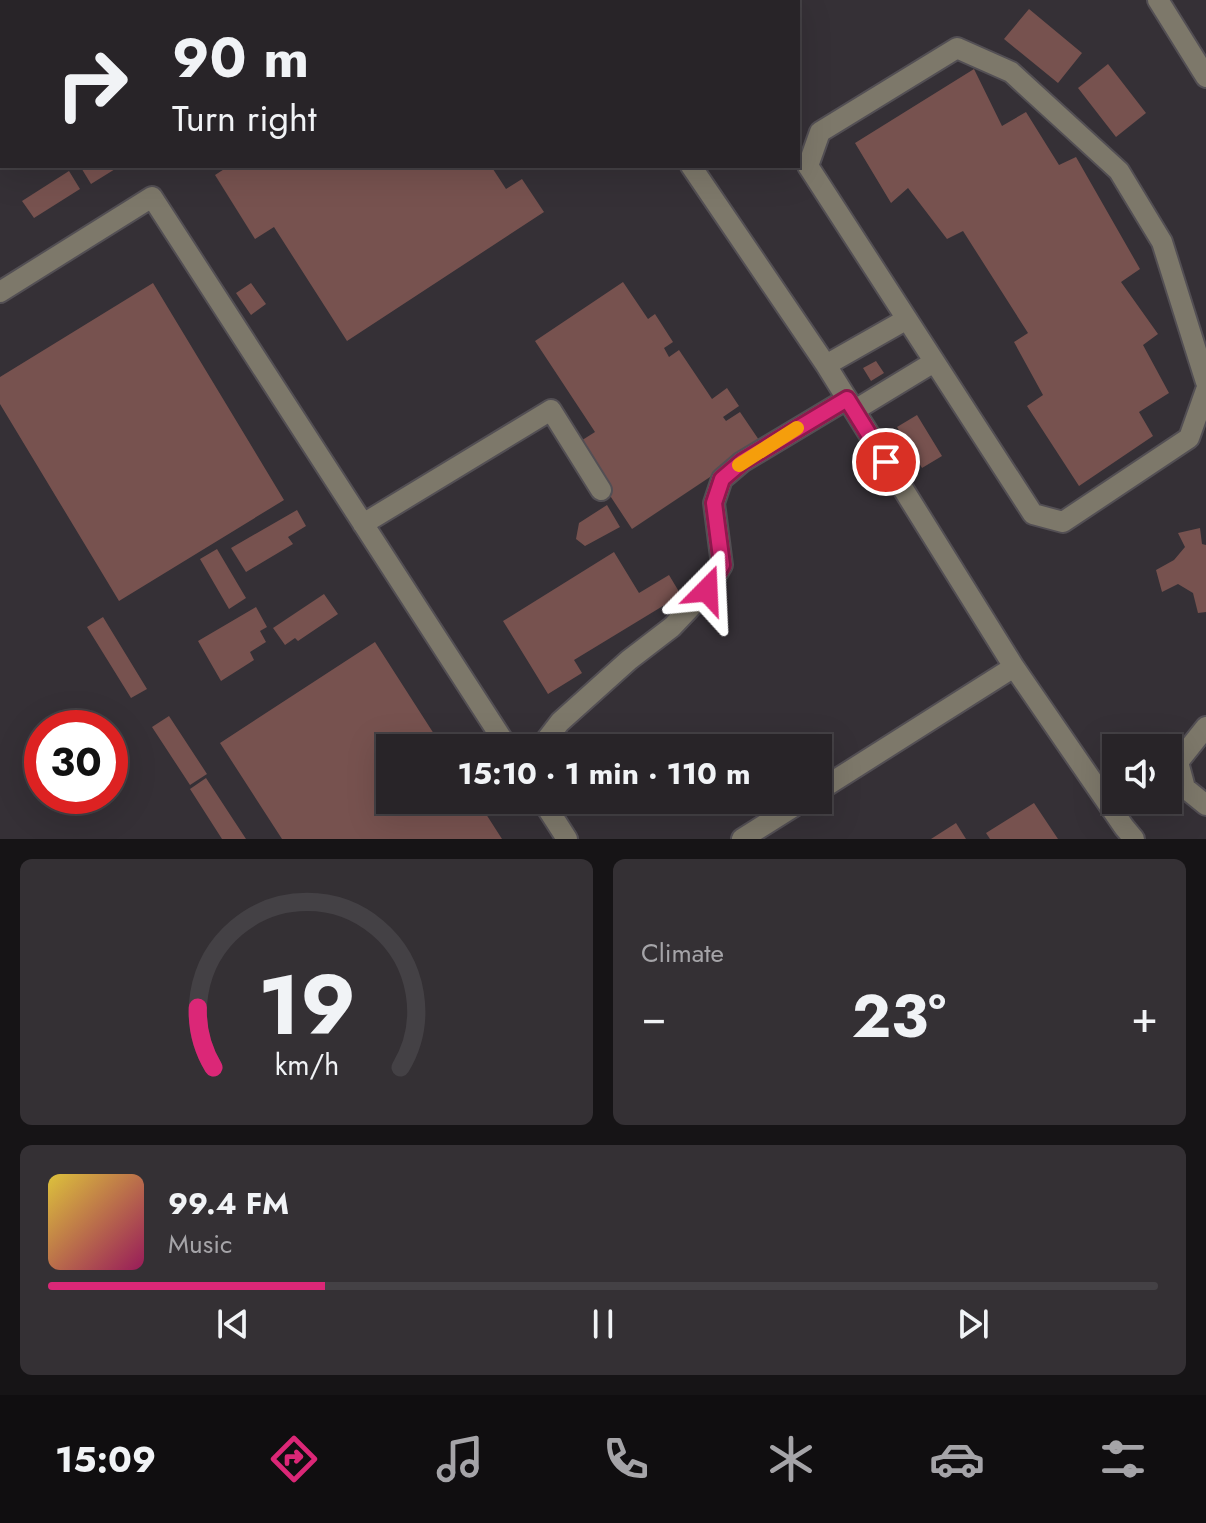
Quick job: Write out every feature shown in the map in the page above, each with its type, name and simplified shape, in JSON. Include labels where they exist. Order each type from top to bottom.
[{"type":"street","points":[[1158,0],[1206,77]]},
{"type":"street","points":[[1206,382],[1162,242],[1119,171],[1011,72],[957,48],[820,132],[808,166],[1033,514],[1063,522],[1189,438],[1206,390]]},
{"type":"street","points":[[692,168],[826,365],[1014,667],[1134,839]]},
{"type":"street","points":[[0,292],[152,197],[499,734]]},
{"type":"street","points":[[826,365],[907,319]]},
{"type":"street","points":[[551,734],[629,660],[672,627],[707,590],[722,565],[714,503],[722,479],[742,462],[934,362]]},
{"type":"street","points":[[363,524],[551,410],[601,490]]},
{"type":"street","points":[[832,782],[1014,667]]},
{"type":"street","points":[[1206,727],[1178,762],[1185,788],[1206,805]]},
{"type":"street","points":[[551,814],[567,839]]},
{"type":"street","points":[[742,839],[782,814]]},
{"type":"building","points":[[1029,9],[1082,53],[1058,83],[1004,39]]},
{"type":"building","points":[[1108,64],[1146,113],[1116,137],[1078,88]]},
{"type":"building","points":[[974,69],[1002,126],[1026,112],[1059,165],[1076,157],[1140,269],[1121,282],[1158,334],[1143,345],[1169,393],[1139,412],[1153,436],[1079,486],[1027,406],[1043,395],[1014,342],[1028,333],[963,231],[947,239],[908,188],[891,203],[855,143]]},
{"type":"building","points":[[81,168],[117,168],[91,184]]},
{"type":"building","points":[[226,168],[492,168],[506,189],[522,179],[544,212],[347,341],[274,227],[255,239],[215,175]]},
{"type":"building","points":[[69,171],[80,189],[34,218],[22,201]]},
{"type":"building","points":[[623,282],[648,319],[655,314],[673,342],[664,348],[669,357],[679,350],[712,399],[727,388],[739,406],[723,417],[726,421],[740,412],[761,443],[632,529],[576,444],[595,432],[535,341]]},
{"type":"building","points":[[153,283],[284,500],[119,601],[0,404],[0,377]]},
{"type":"building","points":[[251,283],[266,304],[251,315],[236,293]]},
{"type":"building","points":[[876,361],[884,373],[871,381],[863,368]]},
{"type":"building","points":[[917,415],[942,456],[922,468],[897,427]]},
{"type":"building","points":[[607,505],[620,527],[585,546],[576,539],[579,523]]},
{"type":"building","points":[[297,510],[306,526],[288,537],[293,544],[246,572],[231,548]]},
{"type":"building","points":[[1200,528],[1202,544],[1206,545],[1206,612],[1198,613],[1193,593],[1178,584],[1162,592],[1156,570],[1174,560],[1185,547],[1178,533]]},
{"type":"building","points":[[217,549],[246,598],[229,609],[200,559]]},
{"type":"building","points":[[614,552],[639,593],[669,575],[681,595],[574,660],[582,673],[548,694],[503,621]]},
{"type":"building","points":[[324,594],[338,614],[298,641],[295,638],[285,645],[273,628]]},
{"type":"building","points":[[256,607],[267,627],[260,631],[266,642],[250,652],[254,660],[221,681],[198,641]]},
{"type":"building","points":[[103,617],[147,689],[131,698],[87,627]]},
{"type":"building","points":[[375,642],[434,734],[376,734],[376,814],[486,814],[502,839],[282,839],[220,743]]},
{"type":"building","points":[[169,716],[207,774],[190,785],[152,727]]},
{"type":"building","points":[[206,778],[246,839],[222,839],[190,789]]},
{"type":"building","points":[[1034,803],[1058,839],[990,839],[986,833]]},
{"type":"building","points":[[956,823],[966,839],[931,839]]},
{"type":"slow traffic","points":[[739,465],[797,428]]},
{"type":"route","points":[[707,590],[722,565],[714,503],[722,479],[742,462],[847,399],[886,462]]}]
